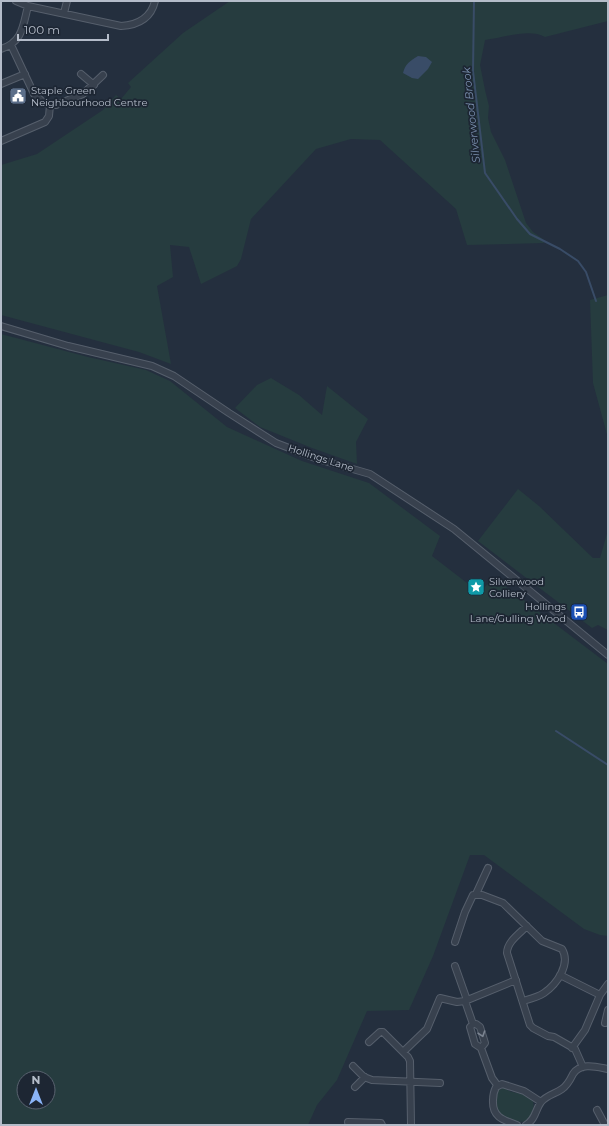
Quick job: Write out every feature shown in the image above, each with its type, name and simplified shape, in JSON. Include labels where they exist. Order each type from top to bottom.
[{"type":"street","points":[[16,1],[28,6],[112,25],[129,26],[137,23],[149,15],[155,1]]},
{"type":"street","points":[[64,13],[67,1]]},
{"type":"street","points":[[1,48],[11,45],[20,36],[28,6]]},
{"type":"street","points":[[11,45],[34,94],[44,103],[50,105],[62,103],[83,94],[103,75]]},
{"type":"street","points":[[1,84],[25,74]]},
{"type":"street","points":[[82,74],[94,85]]},
{"type":"street","points":[[1,141],[45,122],[49,116],[50,105]]},
{"type":"street","name":"Hollings Lane","points":[[1,326],[68,346],[143,364],[165,371],[228,414],[276,443],[318,459],[370,474],[454,529],[608,655]]},
{"type":"street","points":[[455,942],[469,903],[473,895],[476,894],[488,868]]},
{"type":"street","points":[[476,894],[503,903],[542,942],[562,949],[566,959],[560,975],[551,987],[543,994],[523,1001]]},
{"type":"street","points":[[527,926],[509,944],[507,953],[532,1028],[548,1036],[554,1037],[576,1051],[583,1067]]},
{"type":"street","points":[[455,966],[473,1024]]},
{"type":"street","points":[[560,975],[600,995]]},
{"type":"street","points":[[403,1052],[427,1029],[439,999],[443,998],[457,1002],[466,1000],[516,980]]},
{"type":"street","points":[[572,1048],[585,1030],[600,995],[608,984]]},
{"type":"street","points":[[605,1023],[608,1010]]},
{"type":"street","points":[[473,1024],[479,1025],[480,1027],[484,1043],[481,1048]]},
{"type":"street","points":[[473,1024],[470,1026],[470,1029],[475,1044],[477,1047],[481,1048],[492,1078],[498,1086]]},
{"type":"street","points":[[370,1042],[380,1032],[383,1032],[410,1061],[410,1125]]},
{"type":"street","points":[[353,1066],[365,1077],[372,1080],[440,1083]]},
{"type":"street","points":[[530,1124],[542,1102],[551,1094],[565,1087],[574,1074],[583,1067],[589,1066],[608,1069]]},
{"type":"street","points":[[355,1087],[365,1077]]},
{"type":"street","points":[[517,1125],[497,1116],[494,1111],[494,1090],[498,1086],[506,1085],[524,1091],[542,1102]]},
{"type":"street","points":[[597,1110],[605,1125]]},
{"type":"street","points":[[348,1122],[381,1123],[382,1125]]},
{"type":"green space","points":[[230,1],[608,1],[608,21],[545,37],[539,34],[524,33],[485,40],[480,65],[489,106],[488,118],[491,132],[505,160],[526,223],[533,232],[543,239],[544,243],[467,245],[456,209],[380,140],[351,139],[316,149],[251,219],[241,259],[237,266],[201,284],[189,247],[170,245],[173,277],[157,286],[171,364],[139,352],[1,315],[1,165],[37,154],[103,110],[116,95],[121,99],[131,87],[128,83],[183,33]]},
{"type":"green space","points":[[608,295],[608,438],[593,383],[590,300]]},
{"type":"green space","points":[[1,334],[88,357],[146,370],[170,381],[227,427],[302,461],[369,483],[440,536],[432,556],[480,593],[493,577],[608,664],[608,936],[600,935],[584,929],[484,855],[470,855],[433,956],[409,1010],[367,1011],[337,1080],[317,1105],[308,1125],[1,1125]]},
{"type":"green space","points":[[271,378],[299,395],[322,415],[327,386],[368,419],[356,442],[357,464],[260,427],[235,408],[257,385]]},
{"type":"green space","points":[[518,489],[539,506],[593,558],[600,558],[608,530],[608,630],[598,625],[592,628],[478,541]]},
{"type":"green space","points":[[503,1088],[531,1098],[534,1105],[531,1116],[527,1121],[521,1122],[511,1120],[505,1118],[499,1113],[497,1110],[497,1091]]},
{"type":"water","points":[[418,56],[426,57],[432,62],[428,69],[418,79],[412,78],[403,73],[408,63]]},
{"type":"waterway","name":"Silverwood Brook","points":[[474,1],[473,71],[485,173],[517,219],[530,234],[560,249],[578,261],[586,272],[596,301]]},
{"type":"waterway","points":[[556,731],[608,765]]},
{"type":"place","name":"Staple Green Neighbourhood Centre","points":[[18,96]]},
{"type":"place","name":"Silverwood Colliery","points":[[476,587]]},
{"type":"place","name":"Hollings Lane/Gulling Wood","points":[[579,612]]}]
